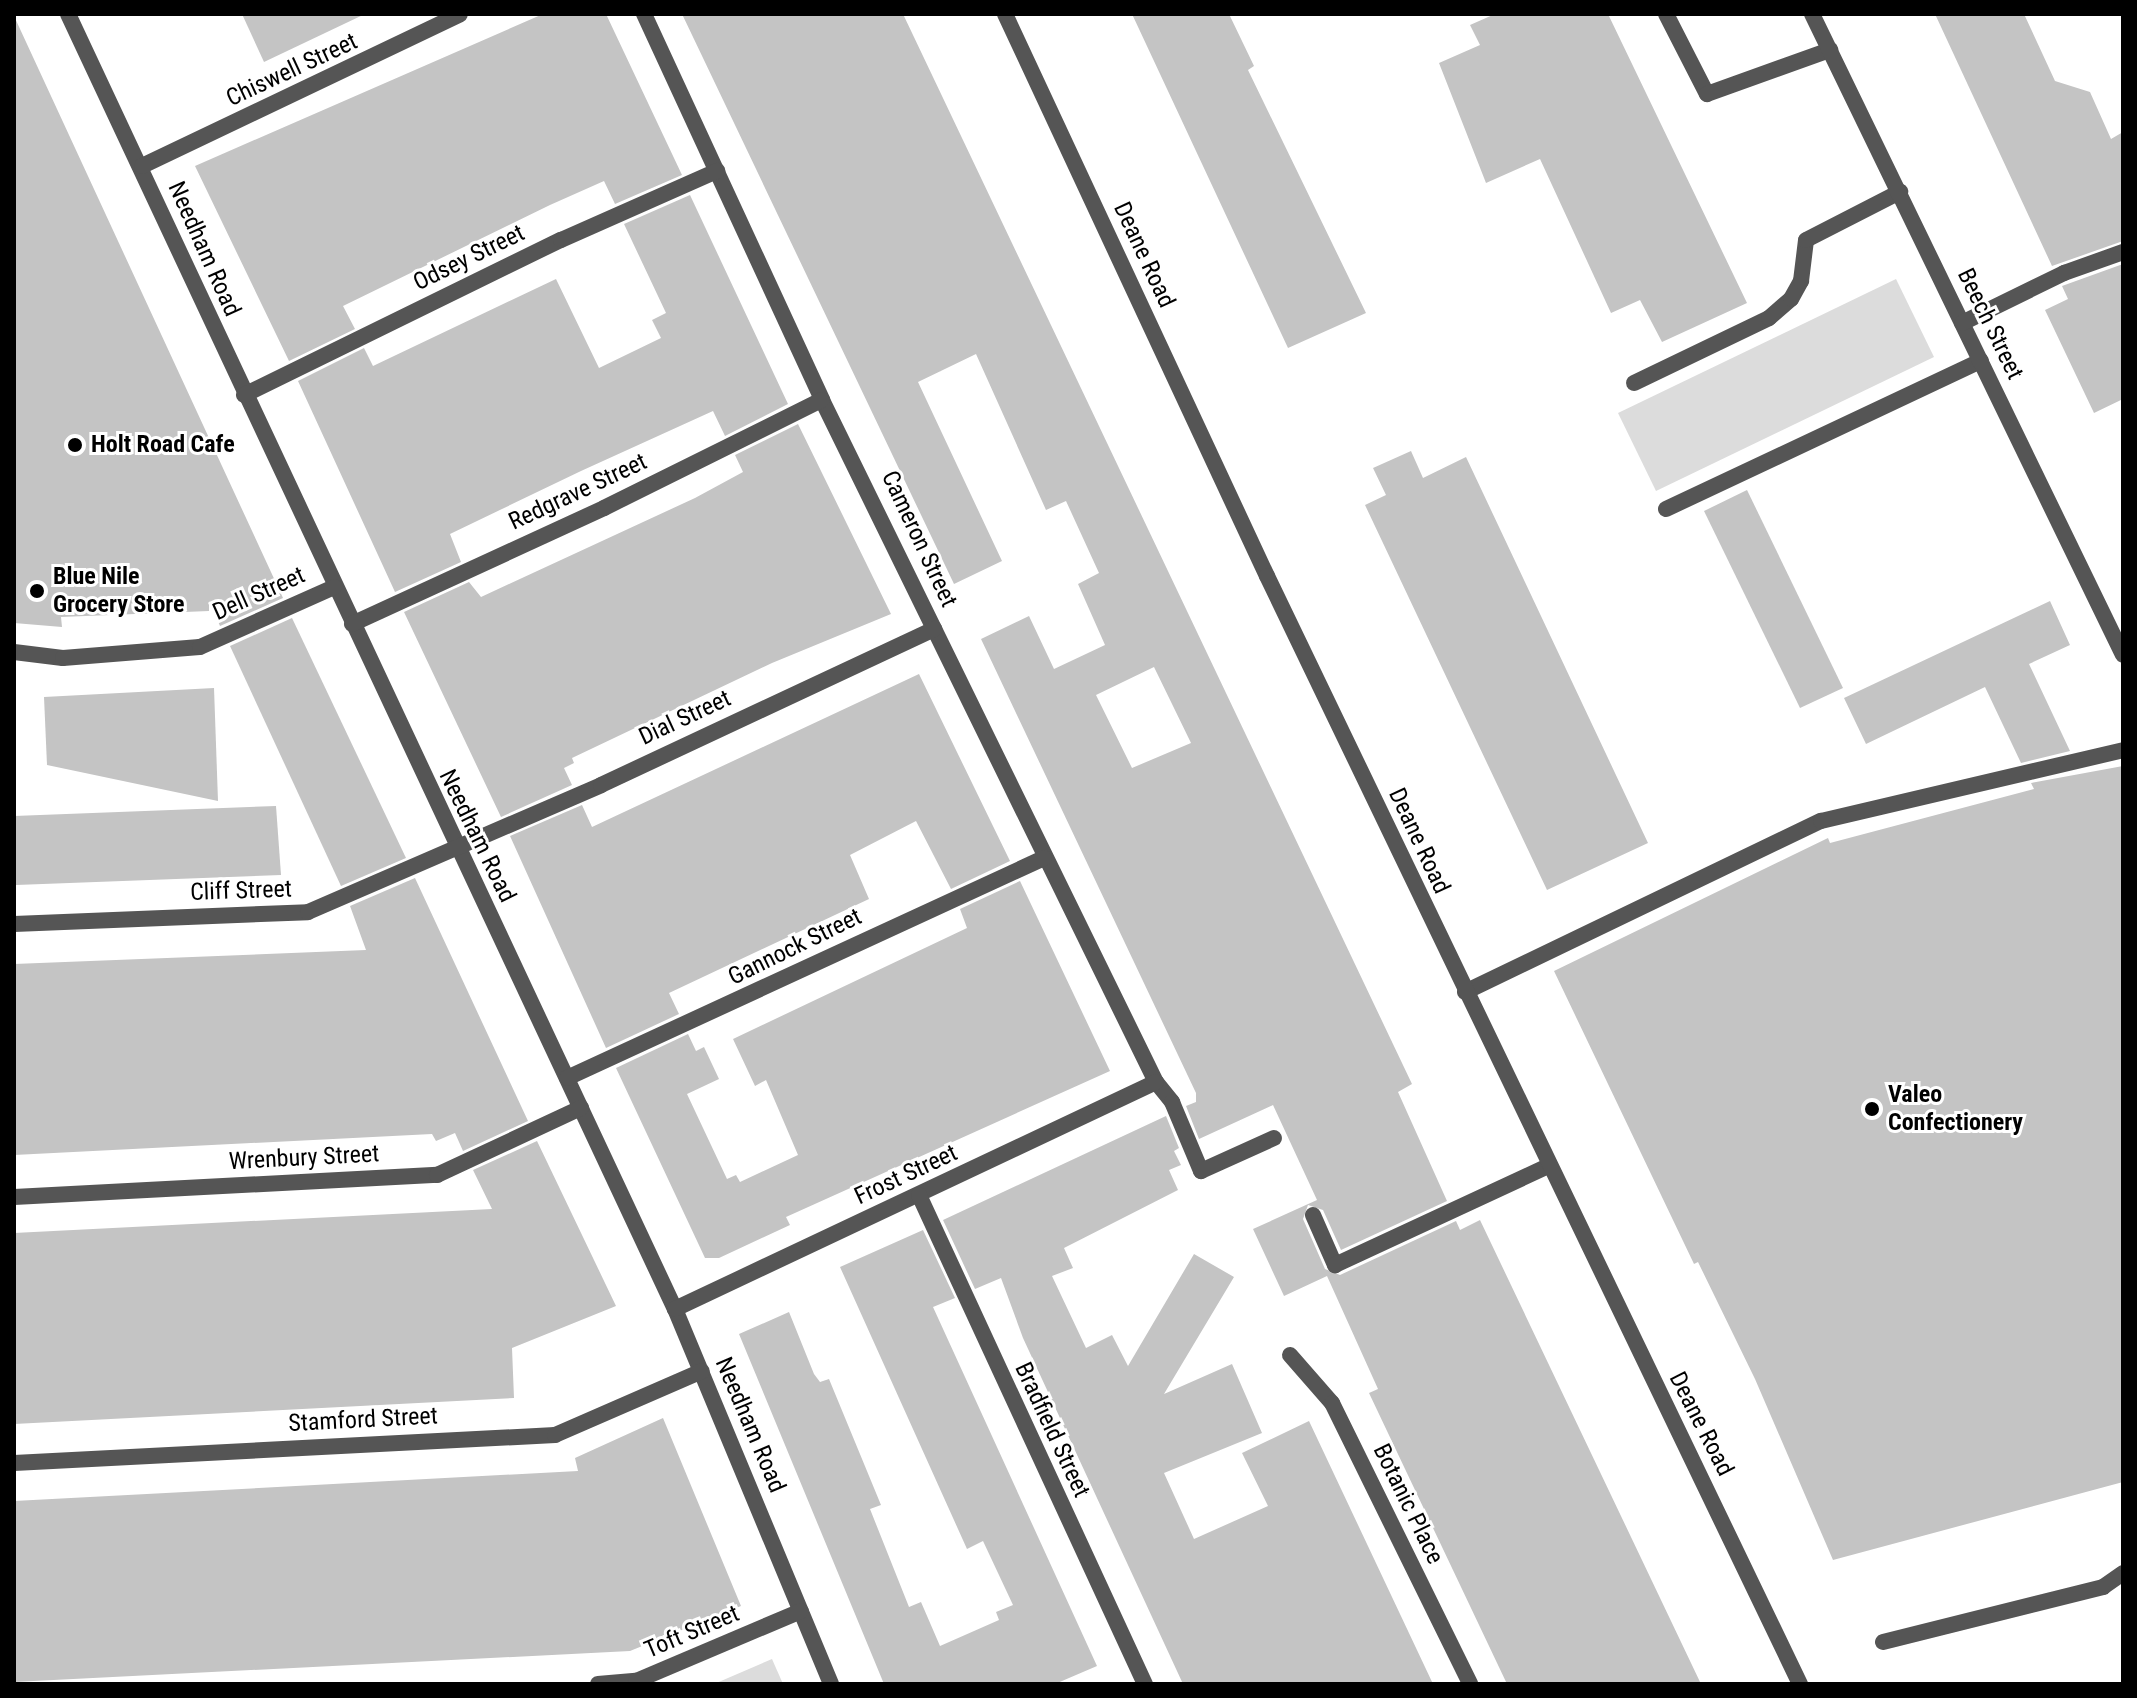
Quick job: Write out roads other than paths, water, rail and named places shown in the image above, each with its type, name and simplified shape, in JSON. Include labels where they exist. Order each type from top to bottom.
[{"type":"street","name":"Needham Road","points":[[68,14],[142,166],[244,395],[675,1309],[831,1684]]},
{"type":"street","name":"Chiswell Street","points":[[142,166],[460,14]]},
{"type":"street","name":"Cameron Street","points":[[644,14],[822,400],[1044,858],[1156,1082],[1172,1102],[1201,1171],[1274,1138]]},
{"type":"street","name":"Deane Road","points":[[1005,14],[1465,992],[1800,1684]]},
{"type":"street","points":[[1666,14],[1707,94],[1830,50]]},
{"type":"street","name":"Beech Street","points":[[1812,14],[2123,655]]},
{"type":"street","name":"Odsey Street","points":[[244,395],[561,240],[717,171]]},
{"type":"street","points":[[1634,383],[1769,318],[1791,299],[1801,281],[1806,240],[1900,192]]},
{"type":"street","points":[[1962,323],[2064,273],[2123,252]]},
{"type":"street","points":[[1666,509],[1981,361]]},
{"type":"street","name":"Redgrave Street","points":[[352,624],[604,508],[822,400]]},
{"type":"street","name":"Dell Street","points":[[14,652],[63,658],[200,647],[334,587]]},
{"type":"street","name":"Dial Street","points":[[456,847],[934,629]]},
{"type":"street","points":[[1465,992],[1821,821],[2123,750]]},
{"type":"street","name":"Cliff Street","points":[[14,924],[308,912],[456,847]]},
{"type":"street","name":"Gannock Street","points":[[567,1078],[1044,858]]},
{"type":"street","name":"Frost Street","points":[[675,1309],[1156,1082]]},
{"type":"street","name":"Wrenbury Street","points":[[14,1197],[437,1175],[581,1108]]},
{"type":"street","points":[[1313,1215],[1335,1265],[1548,1166]]},
{"type":"street","name":"Bradfield Street","points":[[919,1195],[1145,1684]]},
{"type":"street","name":"Botanic Place","points":[[1290,1355],[1332,1403],[1470,1684]]},
{"type":"street","name":"Stamford Street","points":[[14,1463],[555,1435],[702,1371]]},
{"type":"street","points":[[1883,1642],[2103,1587],[2123,1573]]},
{"type":"street","name":"Toft Street","points":[[598,1684],[636,1681],[801,1611]]},
{"type":"place","name":"Holt Road Cafe","points":[[75,445]]},
{"type":"place","name":"Blue Nile Grocery Store","points":[[37,591]]},
{"type":"place","name":"Valeo Confectionery","points":[[1872,1109]]}]
